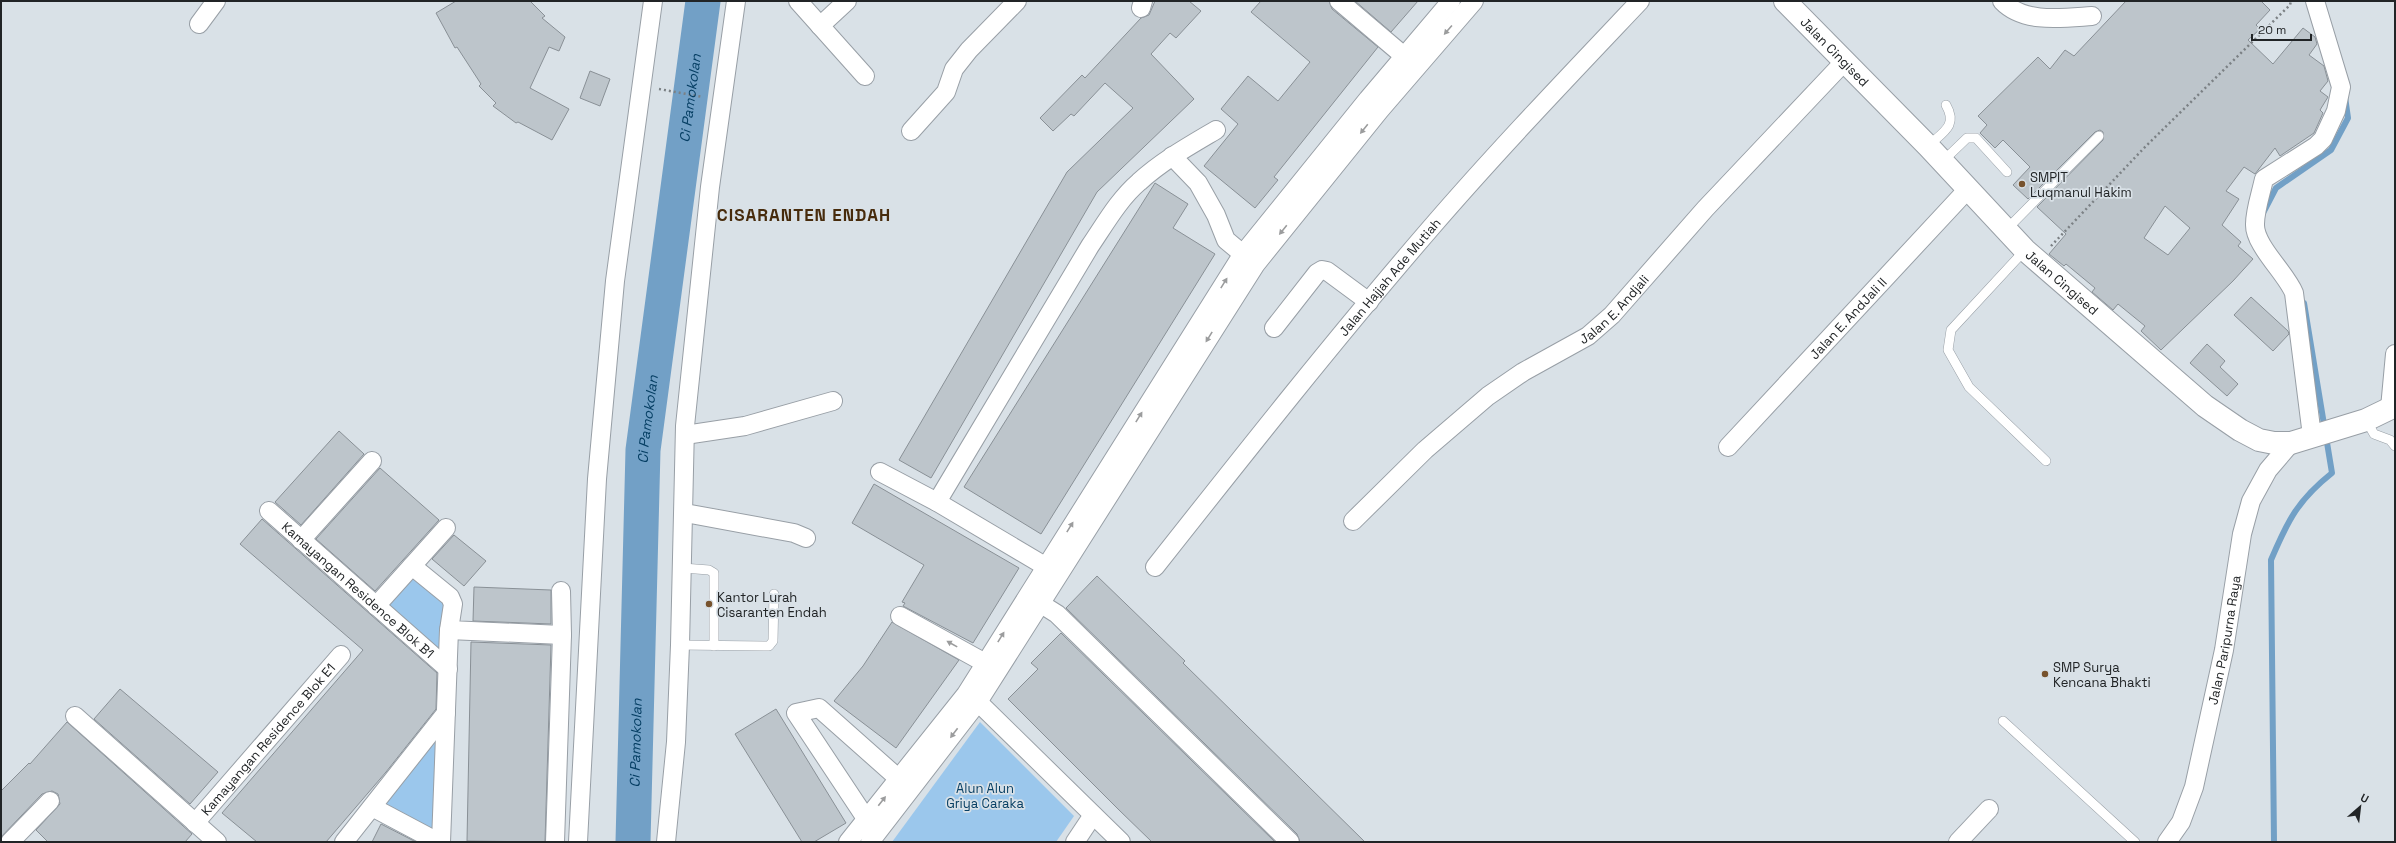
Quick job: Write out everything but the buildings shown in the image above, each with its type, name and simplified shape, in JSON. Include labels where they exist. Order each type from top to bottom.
[{"type":"main road","name":"Jalan Cingised","points":[[1785,1],[1935,154],[2031,255],[2205,406],[2259,440],[2274,443],[2291,443],[2366,420],[2393,407]]},
{"type":"street","points":[[199,24],[216,1]]},
{"type":"street","points":[[578,842],[597,487],[605,392],[625,198],[643,86],[653,1]]},
{"type":"street","points":[[666,842],[676,742],[685,513],[685,435],[699,286],[736,1]]},
{"type":"street","points":[[798,1],[865,76]]},
{"type":"street","points":[[820,26],[847,1]]},
{"type":"street","points":[[911,131],[946,92],[954,69],[969,50],[1017,1]]},
{"type":"street","points":[[1339,1],[1404,56]]},
{"type":"street","points":[[1374,104],[1404,56],[1451,1]]},
{"type":"street","points":[[870,842],[972,698],[1249,259],[1374,104],[1474,1]]},
{"type":"street","name":"Jalan Hajjah Ade Mutiah","points":[[1156,567],[1369,302],[1429,230],[1509,140],[1640,1]]},
{"type":"street","points":[[2002,1],[2008,8],[2029,8],[2060,18],[2092,16]]},
{"type":"street","points":[[2314,1],[2341,87],[2336,111],[2323,139],[2316,146],[2264,179],[2254,225],[2261,242],[2288,280],[2294,293],[2319,434]]},
{"type":"street","name":"Jalan E. Andjali","points":[[1353,521],[1425,450],[1488,396],[1523,372],[1588,336],[1612,315],[1705,209],[1844,62]]},
{"type":"street","points":[[937,502],[1090,246],[1116,208],[1138,183],[1172,156],[1216,130]]},
{"type":"street","points":[[1172,156],[1198,183],[1216,215],[1226,240],[1249,259]]},
{"type":"street","name":"Jalan E. AndJali II","points":[[1728,447],[1968,189]]},
{"type":"street","points":[[1274,328],[1317,273],[1322,270],[1327,271],[1369,302]]},
{"type":"street","points":[[2393,407],[2395,354]]},
{"type":"street","points":[[685,435],[745,426],[833,401]]},
{"type":"street","name":"Jalan Paripurna Raya","points":[[2167,842],[2181,822],[2194,787],[2224,650],[2242,534],[2251,501],[2268,470],[2291,443]]},
{"type":"street","points":[[301,540],[372,461]]},
{"type":"street","points":[[880,472],[937,502],[1052,570]]},
{"type":"street","name":"Kamayangan Residence Blok B1","points":[[269,511],[448,669]]},
{"type":"street","points":[[685,513],[794,533],[806,538]]},
{"type":"street","points":[[376,606],[446,528]]},
{"type":"street","points":[[412,566],[450,597],[453,604],[449,630],[441,842]]},
{"type":"street","points":[[555,842],[562,635],[561,592]]},
{"type":"street","points":[[1034,600],[1057,614],[1290,842]]},
{"type":"street","points":[[900,616],[991,667]]},
{"type":"street","points":[[449,630],[562,635]]},
{"type":"street","name":"Kamayangan Residence Blok E1","points":[[195,823],[341,655]]},
{"type":"street","points":[[848,842],[899,779],[972,698]]},
{"type":"street","points":[[972,698],[1121,842]]},
{"type":"street","points":[[867,820],[796,713],[819,708],[899,779]]},
{"type":"street","points":[[344,842],[446,713]]},
{"type":"street","points":[[74,716],[217,842]]},
{"type":"street","points":[[20,839],[50,801]]},
{"type":"street","points":[[372,806],[438,842]]},
{"type":"street","points":[[1958,842],[1989,810]]},
{"type":"street","points":[[1075,842],[1094,815]]},
{"type":"lane","points":[[1935,154],[1951,123],[1952,116],[1946,105]]},
{"type":"lane","points":[[2006,230],[2099,136]]},
{"type":"lane","points":[[1935,154],[1972,137],[1976,138],[2007,172]]},
{"type":"lane","points":[[2031,255],[1951,330],[1948,350],[1969,387],[2046,461]]},
{"type":"lane","points":[[2366,420],[2374,434],[2390,440],[2395,446]]},
{"type":"lane","points":[[683,568],[708,570],[714,573],[714,646]]},
{"type":"lane","points":[[680,645],[766,647],[771,645],[773,641],[774,594]]},
{"type":"lane","points":[[2003,721],[2135,842]]},
{"type":"path","points":[[2031,255],[2290,6],[2291,1]]},
{"type":"path","points":[[652,88],[704,97]]},
{"type":"green space","points":[[412,569],[447,598],[446,663],[380,606]]},
{"type":"green space","points":[[443,721],[439,840],[376,806]]},
{"type":"green space","name":"Alun Alun Griya Caraka","points":[[980,722],[1074,816],[1056,842],[892,842]]},
{"type":"waterway","name":"Ci Pamokolan","points":[[633,842],[643,450],[703,1]]},
{"type":"waterway","points":[[2263,213],[2276,188],[2331,150],[2348,118],[2345,97]]},
{"type":"waterway","points":[[2274,842],[2271,560],[2283,533],[2302,502],[2332,473],[2304,303]]},
{"type":"place","name":"SMPIT Luqmanul Hakim","points":[[2022,184]]},
{"type":"place","name":"Kantor Lurah Cisaranten Endah","points":[[709,604]]},
{"type":"place","name":"SMP Surya Kencana Bhakti","points":[[2045,674]]},
{"type":"district","name":"CISARANTEN ENDAH","points":[[804,215]]}]
